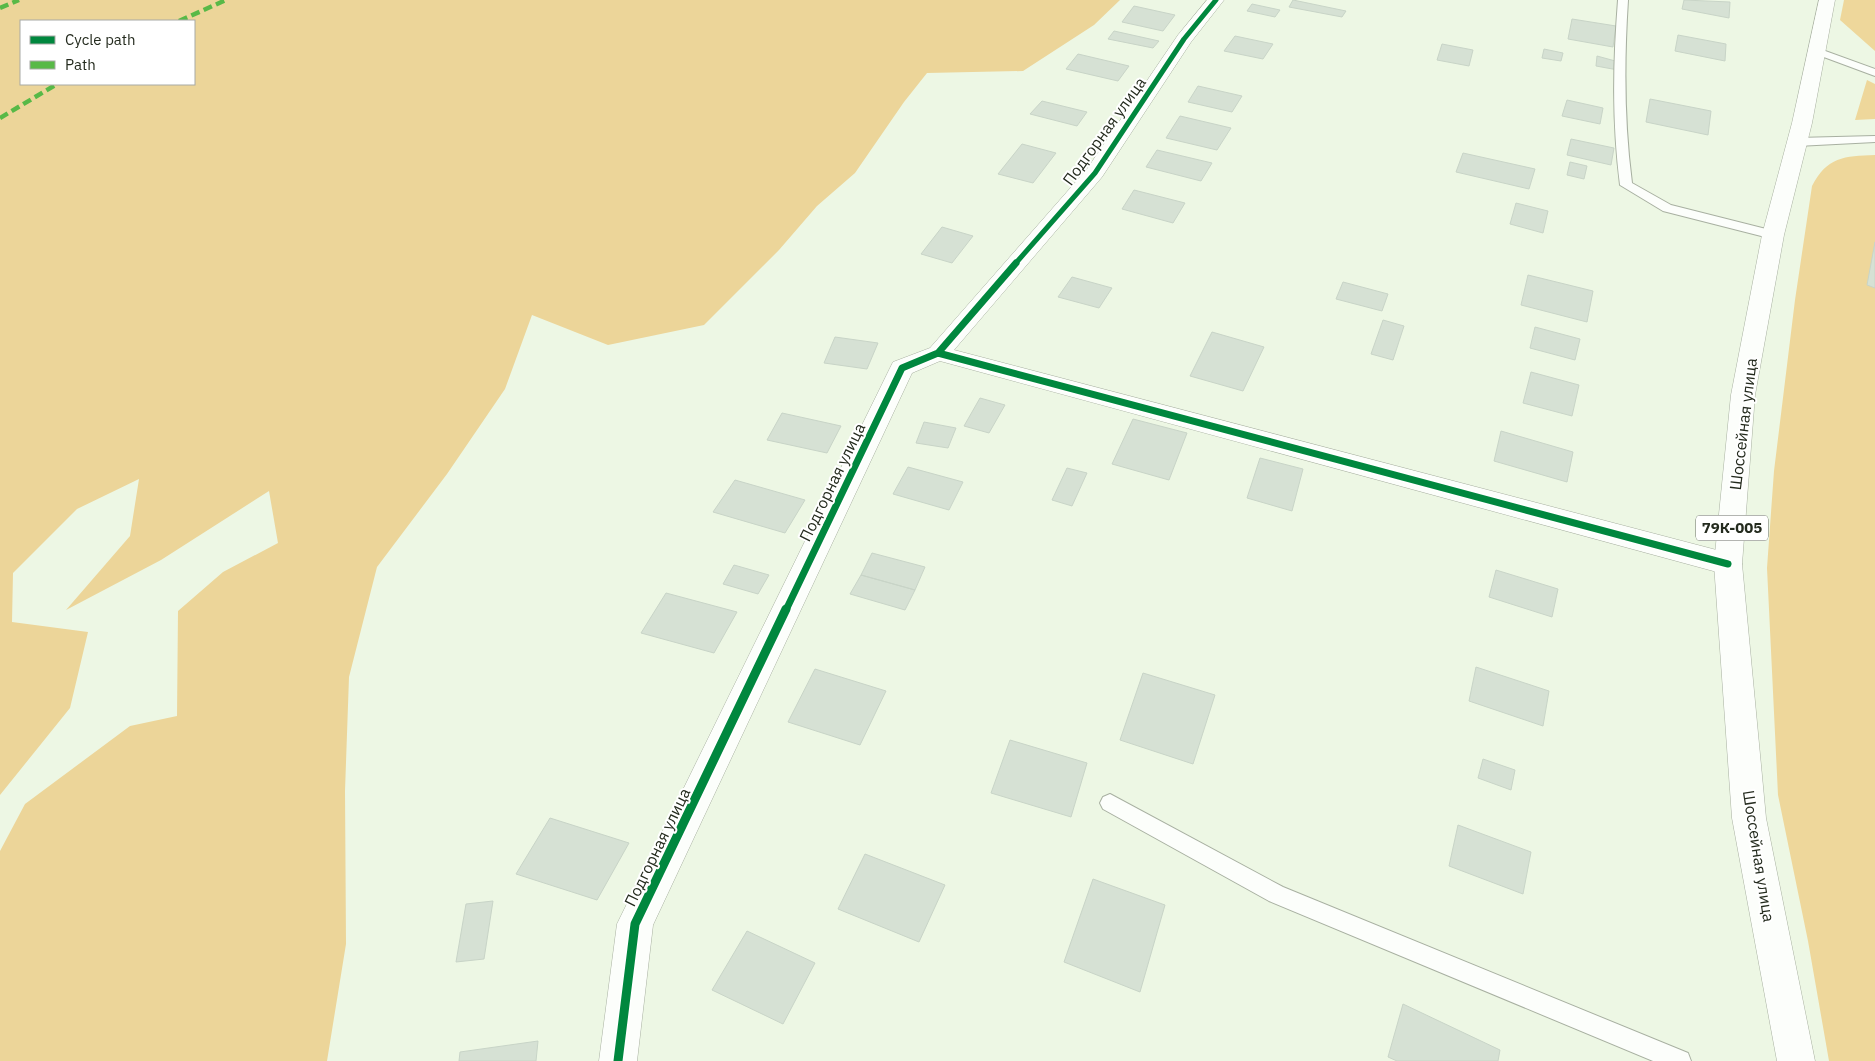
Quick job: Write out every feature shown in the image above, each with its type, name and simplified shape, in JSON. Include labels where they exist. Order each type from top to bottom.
[{"type":"street","name":"Подгорная улица","points":[[618,1061],[635,924],[902,368],[938,353],[1094,173],[1184,39],[1216,0]]},
{"type":"street","name":"Шоссейная улица","points":[[1796,1061],[1750,818],[1728,564],[1743,395],[1773,235],[1797,142],[1827,0]]},
{"type":"street","points":[[938,353],[1728,564]]},
{"type":"lane","points":[[1623,0],[1618,62],[1620,136],[1626,185],[1667,208],[1773,235]]},
{"type":"lane","points":[[1817,51],[1875,73]]},
{"type":"lane","points":[[1797,142],[1875,139]]},
{"type":"lane","points":[[1110,803],[1276,894],[1680,1061]]},
{"type":"shaded area","points":[[0,0],[1120,0],[1094,25],[1023,71],[927,73],[904,102],[855,173],[817,206],[779,250],[704,325],[608,345],[532,315],[505,389],[447,474],[377,567],[349,677],[345,791],[346,944],[327,1061],[0,1061],[0,851],[25,804],[130,726],[177,716],[178,611],[223,572],[278,543],[269,491],[161,560],[66,610],[130,536],[139,479],[77,509],[13,573],[12,622],[88,632],[70,708],[0,795]]},
{"type":"shaded area","points":[[1844,0],[1875,0],[1875,51],[1840,20]]},
{"type":"shaded area","points":[[1867,80],[1875,84],[1875,119],[1855,120]]},
{"type":"shaded area","points":[[1875,155],[1875,1061],[1829,1061],[1808,941],[1778,795],[1767,568],[1774,471],[1795,300],[1812,186],[1824,169],[1838,160],[1854,156]]},
{"type":"building","points":[[1293,0],[1346,11],[1342,17],[1289,7]]},
{"type":"building","points":[[1684,0],[1730,2],[1729,18],[1682,9]]},
{"type":"building","points":[[1252,4],[1280,10],[1275,17],[1247,11]]},
{"type":"building","points":[[1134,6],[1175,15],[1163,31],[1122,22]]},
{"type":"building","points":[[1572,19],[1616,26],[1613,47],[1568,39]]},
{"type":"building","points":[[1114,31],[1159,41],[1153,48],[1108,39]]},
{"type":"building","points":[[1678,35],[1726,44],[1725,61],[1675,51]]},
{"type":"building","points":[[1235,36],[1273,44],[1263,59],[1224,51]]},
{"type":"building","points":[[1442,44],[1473,50],[1469,66],[1437,60]]},
{"type":"building","points":[[1544,49],[1563,53],[1561,61],[1542,58]]},
{"type":"building","points":[[1078,54],[1129,66],[1118,81],[1066,69]]},
{"type":"building","points":[[1597,56],[1619,62],[1618,70],[1596,66]]},
{"type":"building","points":[[1198,86],[1242,96],[1232,112],[1188,102]]},
{"type":"building","points":[[1650,99],[1711,111],[1708,135],[1646,122]]},
{"type":"building","points":[[1567,100],[1603,108],[1600,124],[1562,116]]},
{"type":"building","points":[[1042,101],[1087,112],[1077,126],[1030,114]]},
{"type":"building","points":[[1180,116],[1231,128],[1217,150],[1166,138]]},
{"type":"building","points":[[1571,139],[1614,148],[1611,165],[1567,155]]},
{"type":"building","points":[[1022,144],[1056,153],[1033,183],[998,174]]},
{"type":"building","points":[[1157,150],[1212,163],[1201,181],[1146,167]]},
{"type":"building","points":[[1463,153],[1535,169],[1529,189],[1456,172]]},
{"type":"building","points":[[1570,162],[1587,166],[1584,179],[1567,175]]},
{"type":"building","points":[[1134,190],[1185,203],[1173,223],[1122,209]]},
{"type":"building","points":[[1516,203],[1548,211],[1543,233],[1510,224]]},
{"type":"building","points":[[942,227],[973,236],[952,263],[921,254]]},
{"type":"building","points":[[1875,242],[1875,288],[1867,285]]},
{"type":"building","points":[[1528,275],[1593,291],[1587,322],[1521,305]]},
{"type":"building","points":[[1072,277],[1112,288],[1099,308],[1058,297]]},
{"type":"building","points":[[1343,282],[1388,294],[1382,311],[1336,299]]},
{"type":"building","points":[[1383,320],[1404,326],[1393,360],[1371,354]]},
{"type":"building","points":[[1535,327],[1580,339],[1575,360],[1530,348]]},
{"type":"building","points":[[1212,332],[1264,347],[1243,391],[1190,376]]},
{"type":"building","points":[[835,337],[878,343],[867,369],[824,363]]},
{"type":"building","points":[[1531,372],[1579,385],[1572,416],[1523,403]]},
{"type":"building","points":[[980,398],[1005,405],[989,433],[964,426]]},
{"type":"building","points":[[782,413],[841,426],[827,453],[767,440]]},
{"type":"building","points":[[1133,419],[1187,433],[1169,480],[1112,464]]},
{"type":"building","points":[[924,422],[956,428],[948,448],[916,443]]},
{"type":"building","points":[[1501,431],[1573,452],[1567,482],[1494,461]]},
{"type":"building","points":[[1260,458],[1303,469],[1292,511],[1247,498]]},
{"type":"building","points":[[908,467],[963,482],[949,510],[893,494]]},
{"type":"building","points":[[1067,468],[1087,473],[1072,506],[1052,500]]},
{"type":"building","points":[[735,480],[805,500],[785,533],[713,512]]},
{"type":"building","points":[[872,553],[925,567],[915,590],[861,575]]},
{"type":"building","points":[[734,565],[769,575],[758,594],[723,584]]},
{"type":"building","points":[[1496,570],[1558,589],[1552,617],[1489,597]]},
{"type":"building","points":[[861,575],[915,590],[905,610],[850,594]]},
{"type":"building","points":[[666,593],[737,612],[714,653],[641,633]]},
{"type":"building","points":[[1476,667],[1549,691],[1543,726],[1469,701]]},
{"type":"building","points":[[815,669],[886,691],[860,745],[788,722]]},
{"type":"building","points":[[1143,673],[1215,695],[1193,764],[1120,740]]},
{"type":"building","points":[[1010,740],[1087,763],[1071,817],[991,793]]},
{"type":"building","points":[[1483,759],[1515,770],[1511,790],[1478,778]]},
{"type":"building","points":[[550,818],[629,843],[597,900],[516,874]]},
{"type":"building","points":[[1458,825],[1531,852],[1523,894],[1449,866]]},
{"type":"building","points":[[865,854],[945,885],[919,942],[838,909]]},
{"type":"building","points":[[1093,879],[1165,905],[1140,992],[1064,962]]},
{"type":"building","points":[[493,901],[484,959],[456,962],[466,904]]},
{"type":"building","points":[[747,931],[815,963],[783,1024],[712,990]]},
{"type":"building","points":[[1403,1004],[1500,1050],[1498,1061],[1397,1061],[1388,1057]]},
{"type":"building","points":[[538,1041],[536,1061],[459,1061],[460,1052]]},
{"type":"marked path","points":[[0,8],[19,0]]},
{"type":"marked path","points":[[181,20],[226,0]]},
{"type":"marked path","points":[[0,118],[55,85]]},
{"type":"cycle path","points":[[618,1061],[635,924],[902,368],[938,353],[1095,173],[1184,39],[1216,0]]},
{"type":"cycle path","points":[[938,353],[1728,564]]}]
